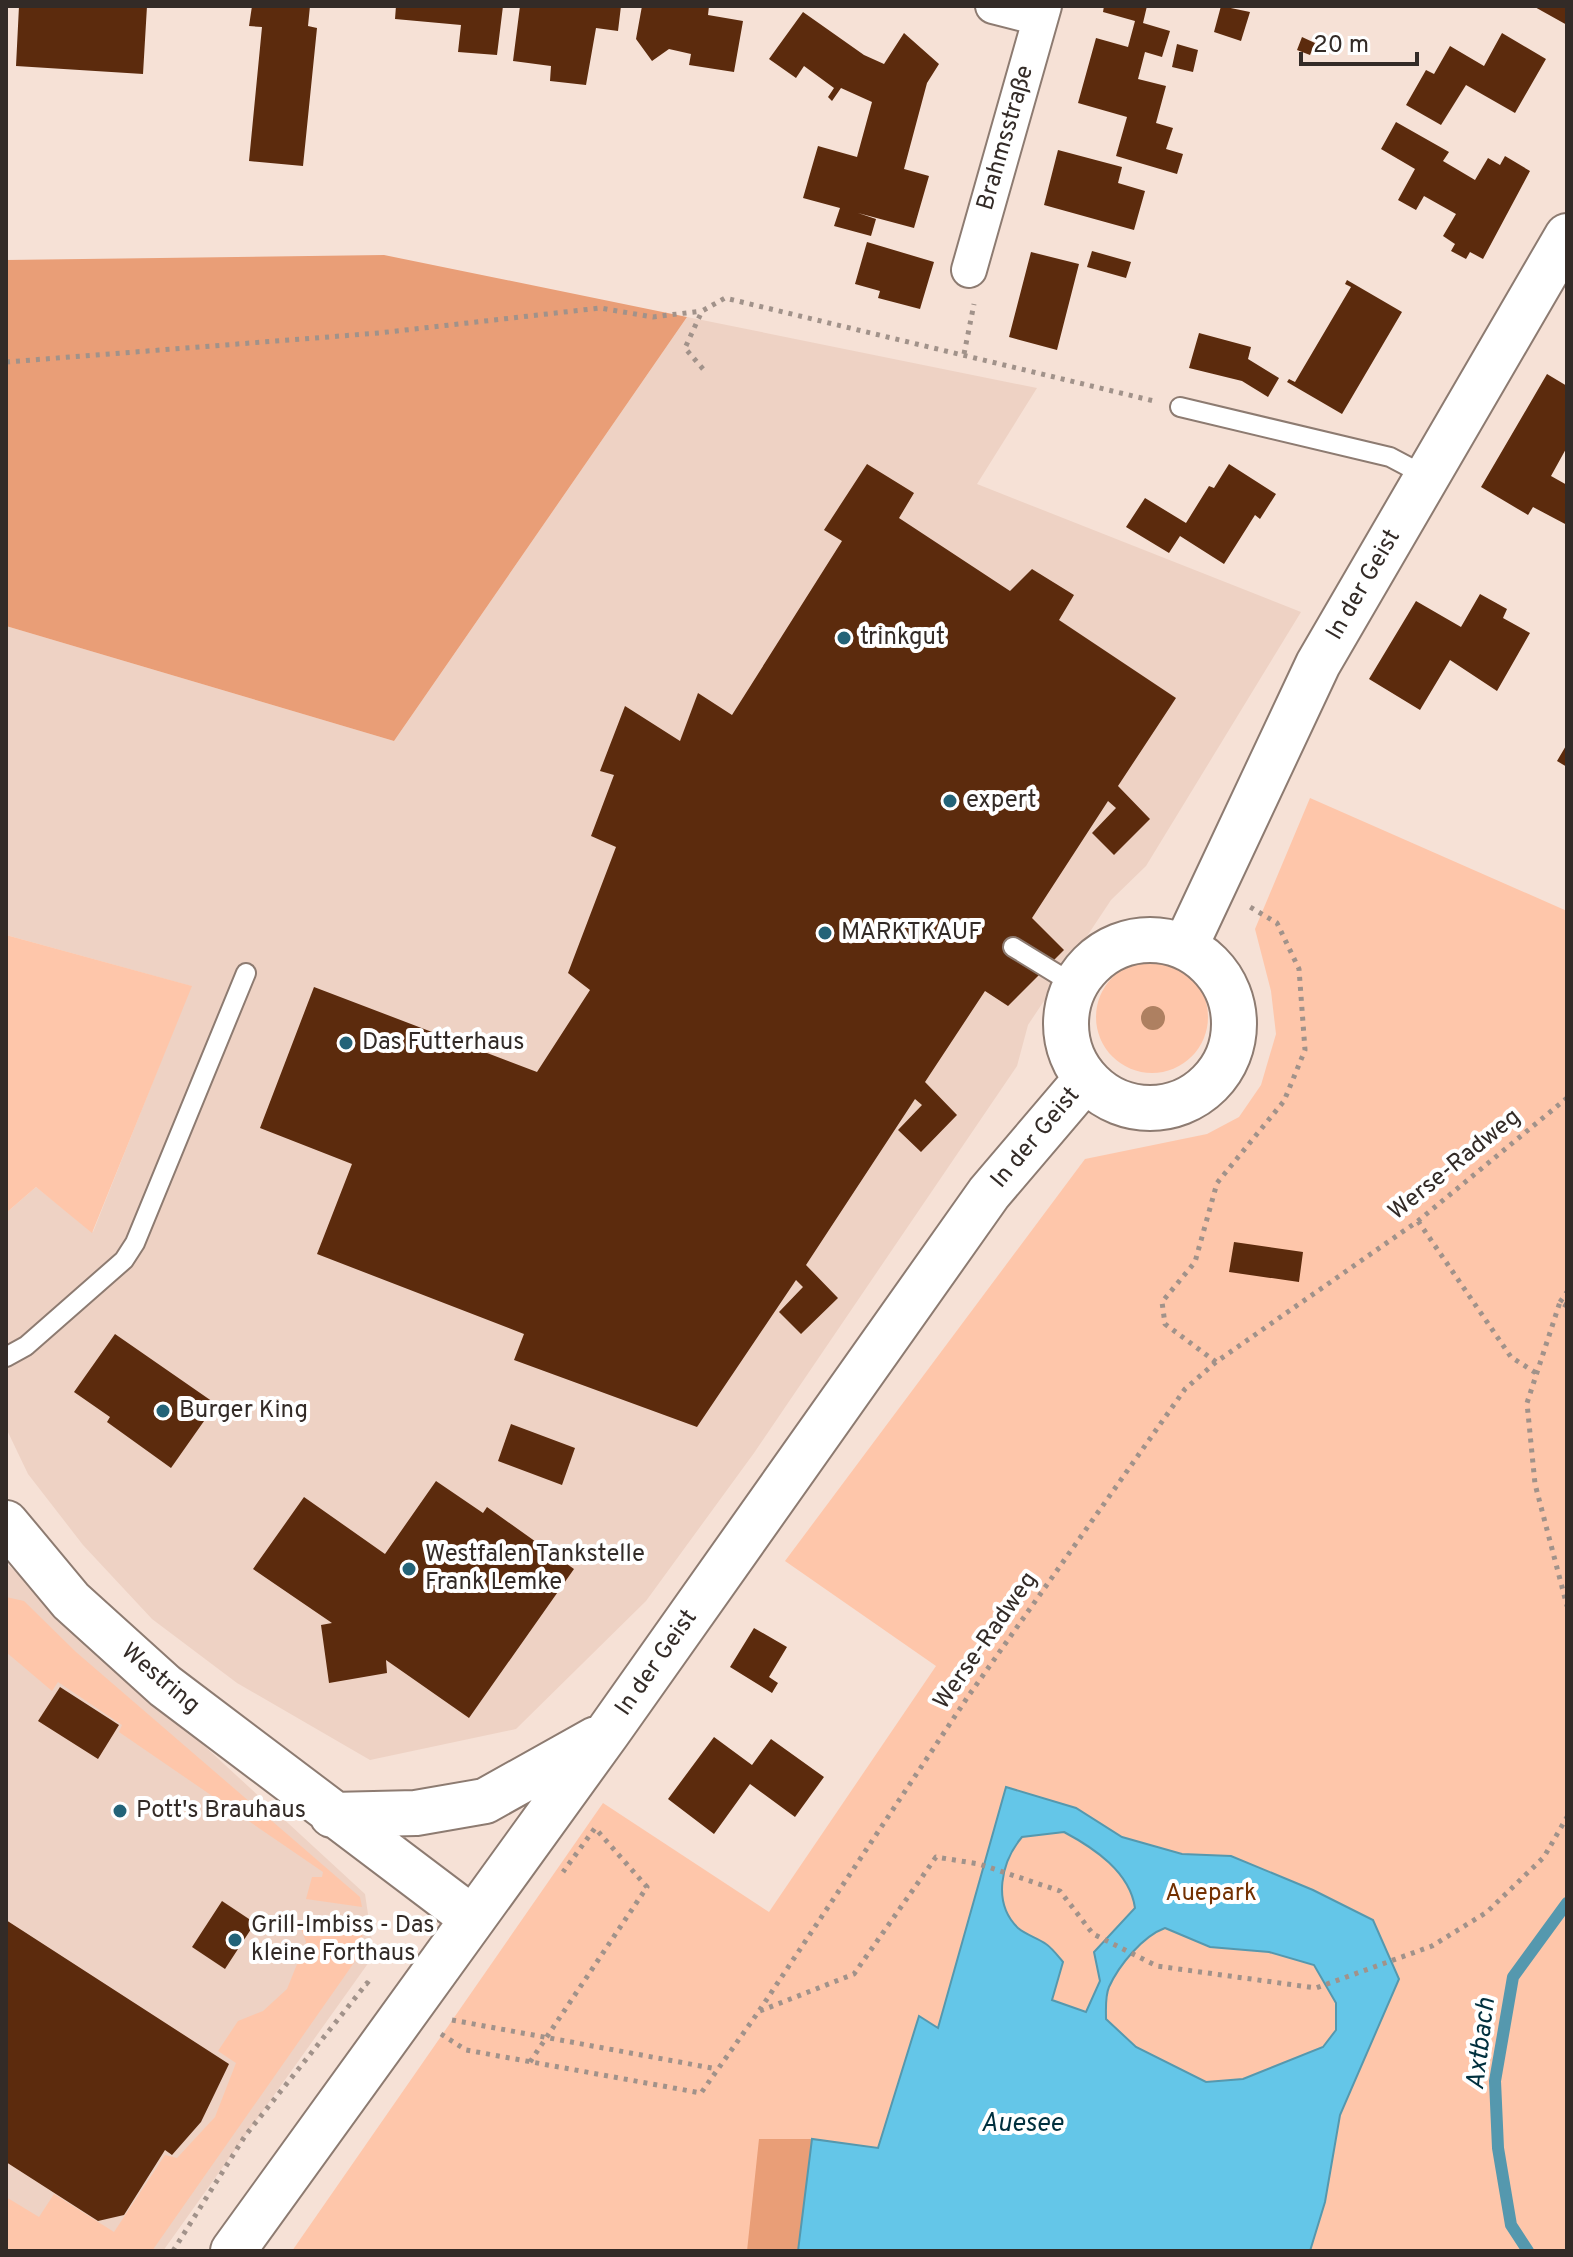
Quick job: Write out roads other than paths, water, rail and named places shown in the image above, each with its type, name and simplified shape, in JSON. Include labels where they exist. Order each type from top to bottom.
[{"type":"main road","name":"In der Geist","points":[[1185,947],[1211,885],[1318,664],[1567,236]]},
{"type":"main road","points":[[1160,940],[1185,947],[1204,958],[1220,976],[1230,997],[1235,1019],[1233,1042],[1225,1064],[1211,1082],[1192,1097],[1170,1106],[1147,1108],[1124,1104],[1104,1094],[1086,1079],[1073,1057],[1066,1033],[1067,1008],[1075,985],[1090,964],[1110,949],[1134,941],[1160,940]]},
{"type":"main road","name":"In der Geist","points":[[233,2251],[424,2022],[472,1918],[608,1732],[989,1193],[1086,1079]]},
{"type":"main road","name":"Westring","points":[[6,1523],[71,1601],[165,1686],[472,1918]]},
{"type":"main road","points":[[332,1815],[416,1813],[485,1801],[608,1732]]},
{"type":"street","points":[[993,6],[1042,12]]},
{"type":"street","name":"Brahmsstraße","points":[[969,270],[1042,12]]},
{"type":"lane","points":[[1180,407],[1390,457],[1426,476]]},
{"type":"lane","points":[[1013,947],[1075,985]]},
{"type":"lane","points":[[6,1357],[26,1346],[124,1260],[135,1243],[246,973]]},
{"type":"water","name":"Auesee","points":[[1006,1787],[1076,1808],[1122,1837],[1182,1854],[1231,1856],[1313,1890],[1373,1920],[1399,1979],[1340,2115],[1325,2202],[1310,2251],[798,2251],[812,2139],[878,2148],[919,2016],[938,2028]],"holes":[[[1064,1832],[1109,1862],[1126,1883],[1135,1908],[1094,1952],[1100,1981],[1086,2012],[1052,2000],[1063,1962],[1048,1946],[1018,1928],[1010,1918],[1002,1895],[1002,1882],[1009,1858],[1022,1837]],[[1165,1928],[1210,1947],[1269,1952],[1314,1965],[1336,2003],[1336,2030],[1323,2047],[1243,2079],[1206,2082],[1136,2047],[1106,2019],[1108,1991],[1113,1978],[1132,1952]]]},
{"type":"waterway","name":"Axtbach","points":[[1528,2251],[1511,2225],[1498,2148],[1495,2081],[1513,1977],[1567,1903]]},
{"type":"place","name":"trinkgut","points":[[844,638]]},
{"type":"place","name":"expert","points":[[950,801]]},
{"type":"place","name":"MARKTKAUF","points":[[825,933]]},
{"type":"place","name":"Das Futterhaus","points":[[346,1043]]},
{"type":"place","name":"Burger King","points":[[163,1411]]},
{"type":"place","name":"Westfalen Tankstelle Frank Lemke","points":[[409,1569]]},
{"type":"place","name":"Pott's Brauhaus","points":[[120,1811]]},
{"type":"place","name":"Grill-Imbiss - Das kleine Forthaus","points":[[235,1940]]},
{"type":"park label","name":"Auepark","points":[[1211,1894]]}]
